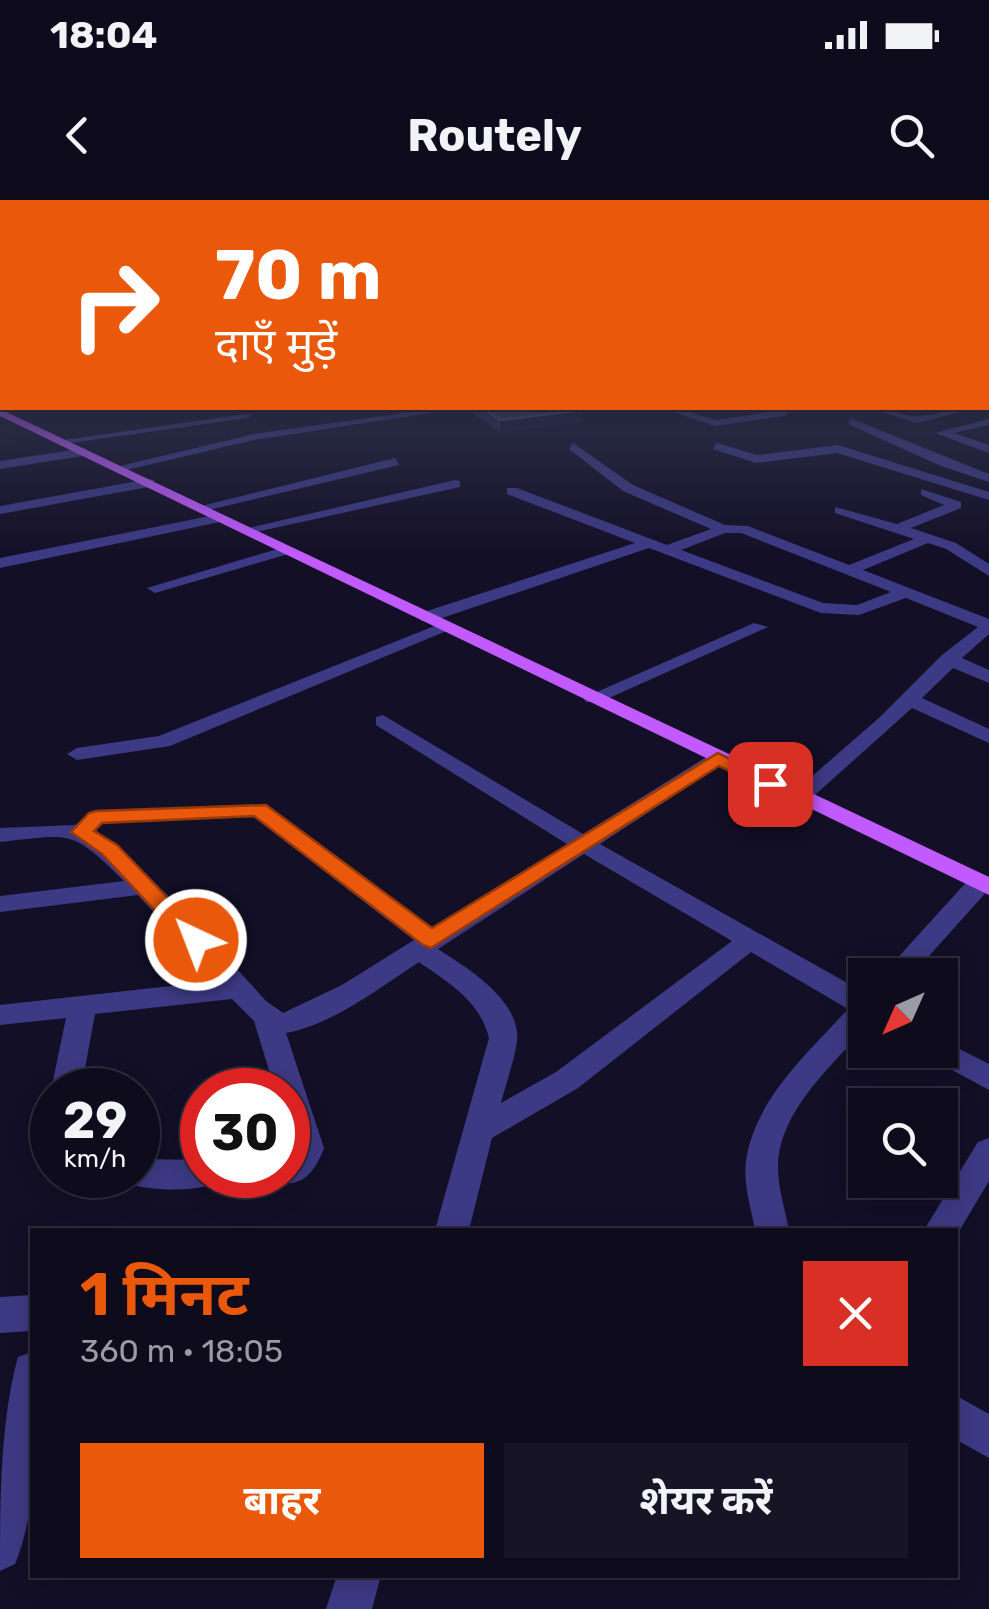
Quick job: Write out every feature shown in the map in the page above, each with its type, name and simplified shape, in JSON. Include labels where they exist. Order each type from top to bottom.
[{"type":"main road","points":[[24,424],[985,885]]},
{"type":"street","points":[[62,442],[169,424]]},
{"type":"street","points":[[254,437],[264,430],[257,424]]},
{"type":"street","points":[[118,468],[254,437],[337,424]]},
{"type":"street","points":[[856,424],[945,464],[989,478]]},
{"type":"street","points":[[981,424],[941,433],[988,448]]},
{"type":"street","points":[[717,447],[756,459],[838,448],[989,496]]},
{"type":"street","points":[[573,448],[628,488],[723,529],[750,532],[989,627]]},
{"type":"street","points":[[0,466],[85,452]]},
{"type":"street","points":[[801,453],[853,466],[956,505],[899,528]]},
{"type":"street","points":[[200,508],[394,462]]},
{"type":"street","points":[[0,510],[149,483]]},
{"type":"street","points":[[247,530],[456,484]]},
{"type":"street","points":[[512,491],[834,612],[858,610],[908,592]]},
{"type":"street","points":[[840,510],[928,538],[968,555],[989,571]]},
{"type":"street","points":[[0,562],[220,518]]},
{"type":"street","points":[[666,550],[723,529]]},
{"type":"street","points":[[850,570],[928,538]]},
{"type":"street","points":[[426,617],[649,543]]},
{"type":"street","points":[[968,555],[989,544]]},
{"type":"street","points":[[155,588],[287,550]]},
{"type":"street","points":[[593,698],[760,627]]},
{"type":"street","points":[[798,798],[978,632],[989,627]]},
{"type":"street","points":[[77,754],[163,742],[448,628]]},
{"type":"street","points":[[948,659],[989,677]]},
{"type":"street","points":[[908,699],[989,737]]},
{"type":"street","points":[[384,721],[584,844],[848,998]]},
{"type":"street","points":[[0,835],[50,830],[81,832],[109,850],[267,1018],[279,1024],[316,1012],[718,758]]},
{"type":"street","points":[[81,832],[96,817],[259,810],[489,1001],[500,1018],[503,1038],[453,1228]]},
{"type":"street","points":[[913,958],[985,885]]},
{"type":"street","points":[[0,904],[145,886]]},
{"type":"street","points":[[478,1132],[567,1080],[750,940]]},
{"type":"street","points":[[0,1015],[238,988]]},
{"type":"street","points":[[70,1068],[82,1004]]},
{"type":"street","points":[[267,1018],[283,1068]]},
{"type":"street","points":[[772,1228],[762,1161],[771,1133],[791,1094],[848,1028]]},
{"type":"street","points":[[958,1060],[989,1078]]},
{"type":"street","points":[[942,1228],[989,1152]]},
{"type":"street","points":[[0,1315],[30,1313]]},
{"type":"street","points":[[2,1526],[30,1381]]},
{"type":"street","points":[[958,1417],[989,1438]]},
{"type":"street","points":[[349,1609],[357,1578]]},
{"type":"route","points":[[196,940],[109,850],[81,832],[96,817],[259,810],[431,940],[718,758],[770,784]]}]
